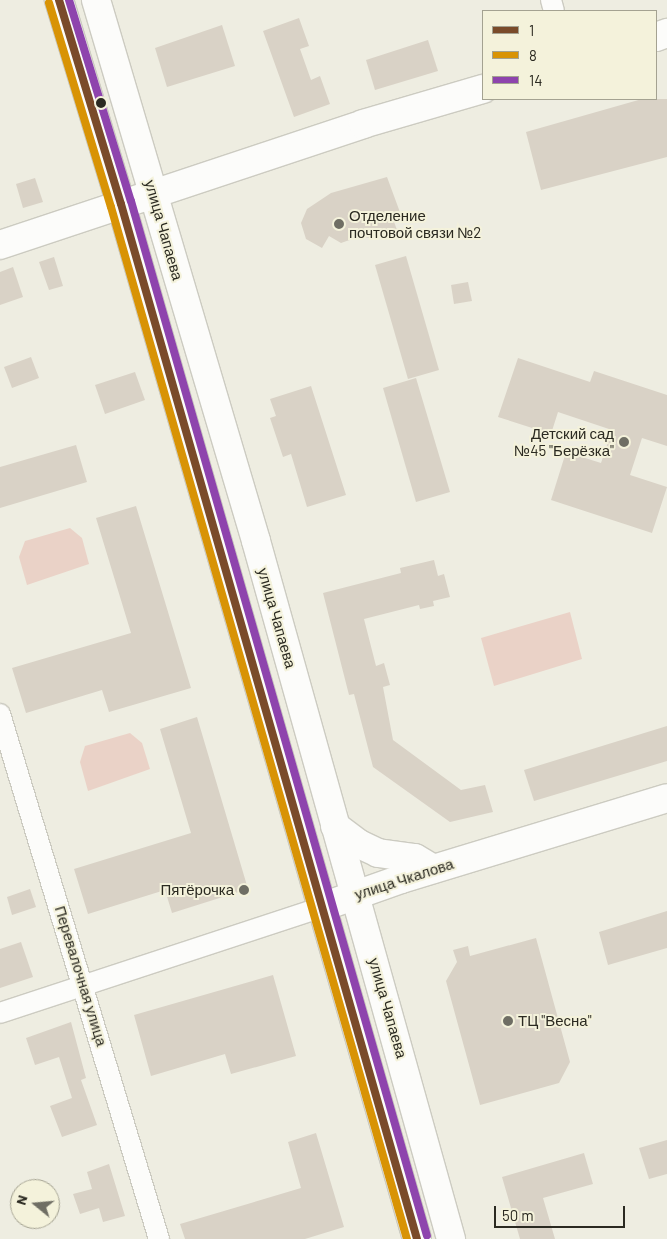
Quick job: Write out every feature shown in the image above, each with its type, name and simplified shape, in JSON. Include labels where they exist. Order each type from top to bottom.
[{"type":"main road","points":[[59,0],[121,204],[417,1239]]},
{"type":"main road","name":"улица Чапаева","points":[[96,0],[154,193],[355,895],[451,1239]]},
{"type":"main road","points":[[0,245],[363,124],[482,89]]},
{"type":"main road","name":"улица Чкалова","points":[[322,907],[433,869],[667,798]]},
{"type":"main road","points":[[335,826],[366,847],[397,857],[415,858],[433,869]]},
{"type":"street","name":"Перевалочная улица","points":[[0,714],[84,986],[159,1239]]},
{"type":"street","name":"улица Чкалова","points":[[0,1014],[322,907]]},
{"type":"shaded area","points":[[70,528],[82,538],[89,564],[27,585],[19,557],[25,541]]},
{"type":"shaded area","points":[[570,612],[582,659],[494,686],[481,638]]},
{"type":"shaded area","points":[[130,733],[142,743],[150,769],[88,791],[80,762],[85,746]]},
{"type":"building","points":[[299,18],[309,46],[300,49],[311,80],[320,76],[330,104],[294,117],[263,31]]},
{"type":"building","points":[[222,25],[235,66],[167,87],[155,48]]},
{"type":"building","points":[[428,40],[438,71],[375,90],[366,60]]},
{"type":"building","points":[[667,99],[667,157],[541,190],[526,132],[638,100]]},
{"type":"building","points":[[387,177],[401,215],[393,219],[397,230],[373,239],[361,236],[341,243],[329,236],[322,248],[306,239],[301,223],[307,209],[331,193]]},
{"type":"building","points":[[35,178],[43,202],[23,208],[16,184]]},
{"type":"building","points":[[406,256],[439,370],[408,379],[375,265]]},
{"type":"building","points":[[54,257],[63,286],[49,290],[39,262]]},
{"type":"building","points":[[13,267],[23,297],[0,305],[0,272]]},
{"type":"building","points":[[468,282],[472,301],[454,304],[451,285]]},
{"type":"building","points":[[31,357],[39,378],[12,388],[4,367]]},
{"type":"building","name":"Детский сад №45 \"Берёзка\"","points":[[518,358],[590,382],[594,371],[667,395],[667,446],[642,438],[630,475],[667,487],[652,533],[551,500],[566,452],[601,463],[612,430],[558,412],[551,434],[498,417]]},
{"type":"building","points":[[135,372],[145,400],[105,414],[95,385]]},
{"type":"building","points":[[416,378],[450,492],[416,502],[383,388]]},
{"type":"building","points":[[311,386],[346,495],[307,507],[291,454],[283,457],[270,418],[276,416],[270,399]]},
{"type":"building","points":[[76,445],[87,482],[0,508],[0,467]]},
{"type":"building","points":[[136,506],[191,688],[109,712],[102,690],[26,713],[12,668],[131,633],[96,518]]},
{"type":"building","points":[[434,560],[438,576],[444,574],[450,597],[433,601],[434,606],[420,609],[419,605],[364,619],[376,666],[384,663],[390,685],[383,687],[393,740],[461,790],[485,785],[493,812],[450,822],[373,767],[354,694],[349,695],[323,593],[401,573],[400,568]]},
{"type":"building","points":[[197,717],[248,889],[172,913],[165,890],[88,914],[74,869],[191,833],[160,729]]},
{"type":"building","points":[[667,726],[667,761],[534,801],[524,770]]},
{"type":"building","points":[[30,889],[36,907],[12,915],[7,897]]},
{"type":"building","points":[[667,911],[667,948],[608,965],[599,932]]},
{"type":"building","name":"ТЦ \"Весна\"","points":[[536,938],[570,1062],[559,1083],[480,1105],[446,981],[457,962],[453,950],[468,946],[470,956]]},
{"type":"building","points":[[21,942],[33,977],[0,988],[0,949]]},
{"type":"building","points":[[273,975],[296,1056],[231,1074],[225,1054],[151,1076],[134,1015]]},
{"type":"building","points":[[71,1022],[86,1078],[81,1080],[97,1125],[62,1137],[50,1106],[72,1098],[59,1057],[35,1065],[26,1038]]},
{"type":"building","points":[[316,1133],[344,1227],[305,1239],[185,1239],[180,1224],[301,1188],[288,1142]]},
{"type":"building","points":[[667,1140],[667,1174],[649,1179],[639,1148]]},
{"type":"building","points":[[584,1153],[593,1184],[543,1198],[555,1239],[520,1239],[502,1177]]},
{"type":"building","points":[[109,1164],[125,1216],[103,1222],[99,1208],[80,1214],[73,1194],[92,1189],[87,1172]]},
{"type":"transit line","name":"1","points":[[59,0],[121,204],[417,1239]]},
{"type":"transit line","name":"14","points":[[69,0],[131,201],[427,1236]]},
{"type":"transit line","name":"8","points":[[49,3],[111,207],[407,1239]]},
{"type":"place","name":"Отделение почтовой связи №2","points":[[339,224]]},
{"type":"place","name":"Детский сад №45 \"Берёзка\"","points":[[624,442]]},
{"type":"place","name":"Пятёрочка","points":[[244,890]]},
{"type":"place","name":"ТЦ \"Весна\"","points":[[508,1021]]}]
